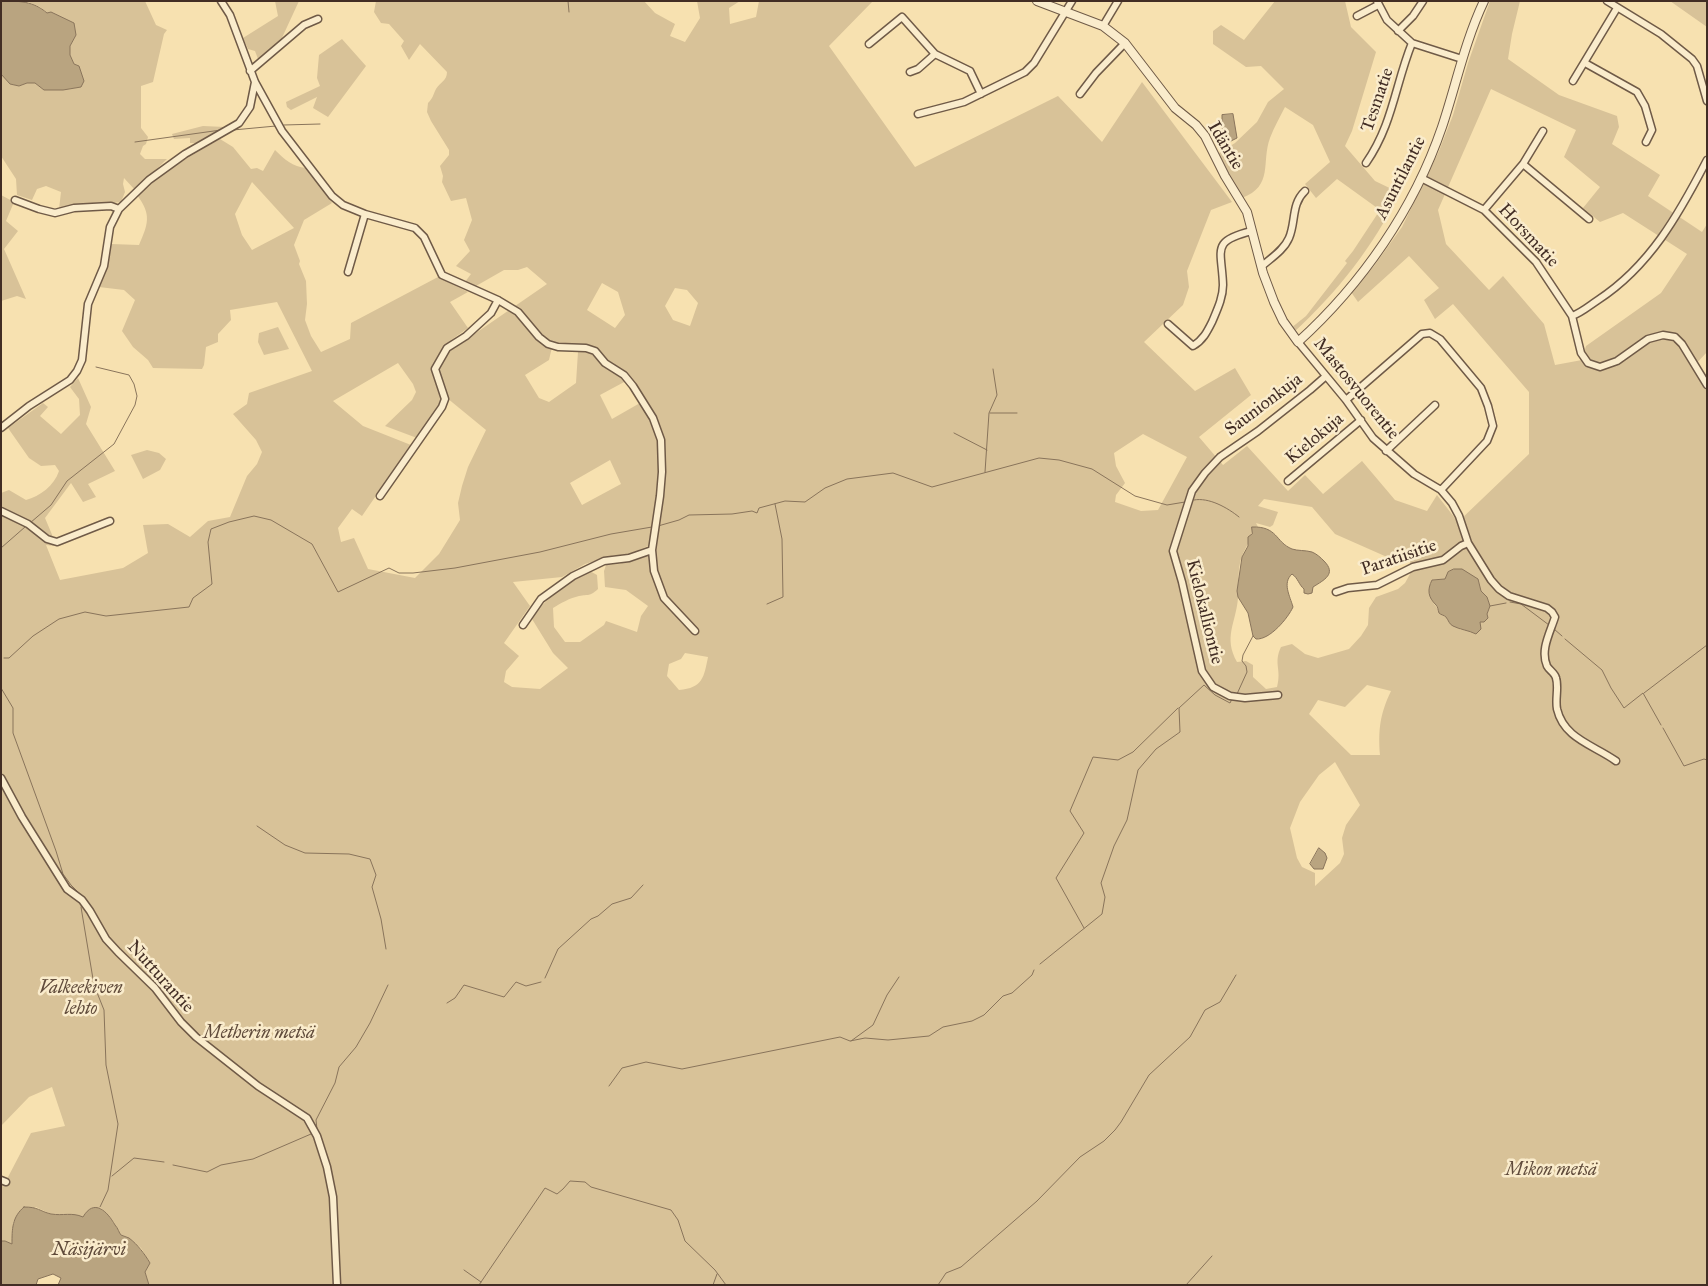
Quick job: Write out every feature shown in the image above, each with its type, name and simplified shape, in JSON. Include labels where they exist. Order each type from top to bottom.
[{"type":"street","points":[[221,1],[230,15],[255,82],[282,130],[332,196],[343,205],[365,214],[415,228],[424,237],[442,275],[498,300],[518,312],[539,337],[548,344],[558,347],[586,348],[596,351],[611,368],[624,375],[633,386],[650,412],[661,440],[660,496],[652,550],[654,571],[664,598],[695,631]]},
{"type":"street","name":"Idäntie","points":[[1037,1],[1103,26],[1125,44],[1175,108],[1205,136],[1225,176],[1247,212],[1263,273],[1276,308],[1282,321],[1298,342]]},
{"type":"street","points":[[918,114],[964,102],[1025,72],[1034,63],[1072,1]]},
{"type":"street","points":[[1103,26],[1118,1]]},
{"type":"street","points":[[1398,31],[1413,16],[1423,1]]},
{"type":"street","name":"Asuntilantie","points":[[1298,342],[1365,270],[1386,240],[1421,178],[1442,128],[1462,59],[1484,1]]},
{"type":"street","points":[[1607,1],[1661,34],[1692,59],[1707,101]]},
{"type":"street","points":[[1357,16],[1378,3],[1387,20],[1412,43],[1462,59]]},
{"type":"street","points":[[1574,82],[1617,8]]},
{"type":"street","points":[[869,44],[902,17],[935,54],[970,71],[981,94]]},
{"type":"street","points":[[250,70],[304,25],[318,19]]},
{"type":"street","name":"Tesmatie","points":[[1366,163],[1390,118],[1412,43]]},
{"type":"street","points":[[1080,94],[1096,73],[1125,44]]},
{"type":"street","points":[[910,72],[918,69],[935,54]]},
{"type":"street","points":[[1585,63],[1637,92],[1645,106],[1652,130],[1646,142]]},
{"type":"street","points":[[1,428],[29,406],[70,380],[77,371],[82,360],[88,304],[104,266],[110,227],[119,209],[149,180],[190,150],[239,123],[250,106],[255,82]]},
{"type":"street","points":[[1484,210],[1523,164],[1543,131]]},
{"type":"street","points":[[1572,316],[1613,290],[1639,266],[1660,241],[1690,193],[1707,160]]},
{"type":"street","points":[[1523,164],[1589,219]]},
{"type":"street","name":"Horsmatie","points":[[1421,178],[1484,210],[1539,267],[1572,316],[1578,345],[1588,363],[1600,367],[1617,361],[1648,339],[1663,335],[1674,337],[1682,344],[1707,385]]},
{"type":"street","points":[[1262,266],[1286,244],[1290,237],[1297,201],[1305,191]]},
{"type":"street","points":[[15,200],[39,210],[55,213],[74,208],[112,206],[119,209]]},
{"type":"street","points":[[348,272],[365,214]]},
{"type":"street","points":[[1168,324],[1193,346],[1200,342],[1221,303],[1223,286],[1219,252],[1226,241],[1236,234],[1252,231]]},
{"type":"street","points":[[380,496],[445,399],[434,369],[447,348],[466,336],[491,313],[498,300]]},
{"type":"street","points":[[1346,400],[1422,334],[1430,333],[1440,339],[1481,388],[1493,426],[1487,441],[1440,490]]},
{"type":"street","name":"Mastosvuorentie","points":[[1298,342],[1346,400],[1373,438],[1414,474],[1440,490],[1452,503],[1459,516],[1468,543],[1491,580],[1499,589],[1510,596],[1547,608],[1552,612],[1554,617],[1545,647],[1546,661],[1548,668],[1556,677],[1557,707],[1560,719],[1574,737],[1604,752],[1616,761]]},
{"type":"street","name":"Saunionkuja","points":[[1220,456],[1258,431],[1326,376]]},
{"type":"street","points":[[1386,451],[1435,406]]},
{"type":"street","name":"Kielokuja","points":[[1288,481],[1361,420]]},
{"type":"street","name":"Kielokalliontie","points":[[1220,456],[1192,491],[1173,551],[1182,582],[1202,672],[1212,686],[1230,696],[1245,698],[1278,695]]},
{"type":"street","points":[[1,511],[28,524],[47,539],[57,542],[110,521]]},
{"type":"street","name":"Paratiisitie","points":[[1336,592],[1348,588],[1377,585],[1413,567],[1443,560],[1468,543]]},
{"type":"street","points":[[523,625],[541,599],[573,576],[604,561],[629,558],[652,550]]},
{"type":"street","name":"Nutturantie","points":[[1,778],[22,817],[67,889],[82,900],[106,939],[155,988],[181,1022],[196,1037],[258,1086],[307,1118],[318,1136],[333,1197],[337,1285]]},
{"type":"green space","points":[[26,1],[145,1],[156,25],[167,30],[164,34],[153,82],[141,86],[141,128],[148,137],[140,154],[145,159],[167,159],[135,190],[124,178],[125,192],[121,202],[59,209],[61,192],[46,186],[37,189],[32,200],[17,195],[16,179],[1,156],[1,74],[10,84],[19,86],[35,83],[44,90],[81,87],[79,66],[74,64],[70,55],[70,46],[76,35],[74,23],[47,13],[40,7]]},
{"type":"green space","points":[[275,1],[299,1],[281,40],[258,59],[255,51],[248,49],[243,38],[278,16]]},
{"type":"green space","points":[[376,1],[644,1],[655,13],[675,24],[670,36],[685,42],[700,18],[697,1],[740,1],[729,8],[730,24],[756,17],[759,1],[873,1],[829,46],[915,167],[1058,96],[1102,142],[1142,82],[1232,202],[1211,210],[1187,271],[1189,287],[1183,305],[1144,342],[1195,391],[1235,368],[1251,395],[1199,437],[1223,465],[1247,446],[1288,491],[1305,475],[1323,494],[1362,461],[1395,500],[1427,511],[1437,495],[1458,522],[1529,454],[1529,392],[1453,304],[1435,319],[1424,300],[1439,288],[1409,256],[1358,302],[1351,292],[1374,266],[1402,227],[1439,151],[1453,115],[1468,63],[1490,1],[1520,1],[1508,59],[1559,95],[1617,116],[1619,127],[1612,144],[1660,175],[1648,196],[1702,232],[1707,224],[1707,352],[1693,367],[1707,389],[1707,1285],[149,1285],[145,1272],[150,1263],[141,1248],[120,1234],[113,1221],[100,1207],[83,1217],[51,1214],[36,1207],[13,1222],[12,1244],[1,1241],[1,1177],[7,1179],[31,1133],[65,1126],[52,1087],[29,1097],[1,1126],[1,493],[9,490],[26,500],[41,493],[50,486],[59,471],[55,465],[41,466],[29,458],[8,428],[43,403],[48,407],[40,416],[61,434],[80,415],[79,399],[70,387],[78,378],[91,407],[86,424],[115,471],[88,484],[96,497],[83,502],[71,483],[45,518],[53,537],[54,546],[46,545],[60,580],[123,568],[148,553],[143,525],[168,524],[190,537],[208,521],[230,517],[247,476],[257,464],[262,452],[256,440],[233,414],[247,404],[249,393],[312,371],[277,302],[230,310],[231,320],[218,334],[218,342],[206,347],[202,369],[153,368],[148,360],[133,347],[122,331],[135,300],[124,290],[99,287],[107,268],[111,244],[139,245],[142,238],[147,214],[137,195],[156,179],[220,139],[233,147],[251,169],[257,168],[263,171],[275,150],[293,164],[306,168],[332,203],[304,220],[294,245],[306,281],[307,304],[305,320],[311,336],[321,352],[350,339],[351,323],[438,277],[468,292],[450,302],[468,328],[451,340],[457,346],[547,284],[527,267],[518,270],[504,270],[476,286],[465,282],[471,274],[456,266],[470,251],[464,240],[472,220],[466,198],[451,201],[442,182],[443,176],[440,166],[449,155],[449,150],[427,112],[428,103],[446,77],[447,72],[420,44],[409,60],[401,46],[404,41],[389,24],[381,23],[374,12]],"holes":[[[1491,89],[1576,130],[1564,157],[1600,187],[1583,208],[1600,222],[1623,213],[1687,254],[1661,293],[1586,346],[1582,360],[1555,365],[1544,324],[1503,276],[1489,290],[1446,244],[1438,210]],[[252,182],[294,228],[252,250],[242,235],[235,214]],[[602,283],[618,292],[625,315],[615,328],[587,310]],[[675,288],[687,290],[698,303],[690,326],[673,320],[665,306]],[[552,347],[578,352],[576,383],[549,402],[539,398],[525,375],[549,360]],[[398,363],[413,384],[416,392],[412,400],[385,426],[417,438],[447,398],[486,430],[468,467],[462,486],[458,503],[460,520],[439,554],[415,578],[368,569],[354,538],[341,542],[338,528],[352,509],[362,516],[411,445],[363,426],[333,401]],[[626,381],[640,403],[612,419],[600,395]],[[1143,434],[1187,457],[1158,510],[1141,511],[1115,502],[1116,495],[1125,483],[1116,466],[1114,453]],[[610,460],[621,484],[582,505],[570,483]],[[1264,499],[1312,507],[1335,534],[1387,557],[1410,559],[1410,574],[1405,583],[1398,589],[1376,597],[1369,608],[1368,625],[1349,649],[1318,658],[1305,654],[1292,644],[1281,647],[1278,658],[1279,676],[1277,687],[1266,689],[1253,677],[1253,665],[1246,661],[1237,662],[1231,645],[1231,630],[1237,607],[1239,566],[1250,539],[1252,528],[1258,527],[1256,523],[1270,527],[1273,525],[1278,512],[1258,506]],[[648,546],[647,555],[619,564],[606,565],[604,571],[605,587],[626,590],[648,606],[641,616],[637,632],[606,621],[604,625],[580,642],[565,642],[554,627],[553,608],[572,598],[591,594],[598,589],[597,575],[588,570],[564,586],[543,604],[532,619],[553,653],[568,668],[540,689],[512,687],[504,682],[506,671],[519,656],[504,643],[530,606],[513,582],[562,577],[585,564],[615,555],[627,555]],[[1478,579],[1481,591],[1487,597],[1490,606],[1487,614],[1480,622],[1476,634],[1466,629],[1461,630],[1449,620],[1437,608],[1430,595],[1432,580]],[[685,653],[708,657],[703,676],[698,684],[693,687],[679,690],[667,676],[669,664],[681,659]],[[1367,685],[1391,691],[1384,707],[1381,722],[1379,738],[1380,755],[1351,755],[1309,714],[1318,700],[1345,707]],[[1335,762],[1360,805],[1346,825],[1342,838],[1344,854],[1340,863],[1315,886],[1315,873],[1302,867],[1297,858],[1290,828],[1300,802],[1319,775]]]},
{"type":"green space","points":[[1275,1],[1345,1],[1351,27],[1376,52],[1352,131],[1345,146],[1375,181],[1400,193],[1366,250],[1340,284],[1294,332],[1291,328],[1306,316],[1347,263],[1345,261],[1380,210],[1337,179],[1316,198],[1305,184],[1330,162],[1313,125],[1285,107],[1270,138],[1263,180],[1252,193],[1242,198],[1221,161],[1219,153],[1235,143],[1257,122],[1268,102],[1284,89],[1261,66],[1246,67],[1213,44],[1213,31],[1221,25],[1244,40]]},
{"type":"green space","points":[[1670,1],[1707,1],[1707,27]]},
{"type":"green space","points":[[342,39],[366,66],[328,117],[313,108],[317,97],[291,110],[287,107],[286,102],[320,86],[317,78],[319,55]]},
{"type":"green space","points":[[203,126],[225,127],[196,143],[190,143],[190,138],[174,139],[172,134]]},
{"type":"green space","points":[[1,195],[14,202],[6,221],[18,231],[4,249],[26,299],[17,296],[1,301]]},
{"type":"green space","points":[[278,327],[289,349],[264,355],[258,342],[259,333]]},
{"type":"green space","points":[[147,450],[159,453],[166,459],[160,470],[143,479],[131,455]]},
{"type":"water","points":[[1,1],[31,4],[47,13],[51,12],[74,23],[76,35],[70,46],[70,55],[74,64],[79,66],[84,81],[81,87],[63,90],[44,90],[35,83],[19,86],[10,84],[1,74]]},
{"type":"water","points":[[1233,114],[1237,138],[1229,142],[1222,128],[1222,115]]},
{"type":"water","points":[[1252,527],[1267,529],[1292,549],[1314,553],[1324,561],[1329,570],[1328,576],[1313,587],[1312,593],[1308,594],[1304,593],[1304,589],[1292,574],[1287,585],[1293,607],[1291,612],[1273,632],[1256,639],[1253,636],[1248,613],[1238,597],[1237,591],[1242,557],[1248,546],[1248,537],[1252,534]]},
{"type":"water","points":[[1454,569],[1462,569],[1478,579],[1481,591],[1487,597],[1490,606],[1487,614],[1488,618],[1484,622],[1480,622],[1481,629],[1476,634],[1452,625],[1446,617],[1439,613],[1431,599],[1429,587],[1432,580],[1445,579],[1448,572]]},
{"type":"water","points":[[1319,848],[1325,853],[1327,858],[1323,869],[1314,869],[1310,864]]},
{"type":"water","name":"Näsijärvi","points":[[24,1207],[36,1208],[51,1214],[83,1217],[92,1208],[96,1207],[104,1211],[121,1235],[129,1238],[141,1249],[148,1259],[150,1263],[145,1272],[149,1285],[58,1285],[61,1278],[53,1274],[38,1279],[36,1285],[1,1285],[1,1241],[12,1244],[15,1219]]},
{"type":"waterway","points":[[568,1],[569,12]]},
{"type":"waterway","points":[[284,125],[320,124]]},
{"type":"waterway","points":[[233,130],[276,126]]},
{"type":"waterway","points":[[135,142],[221,130]]},
{"type":"waterway","points":[[30,523],[51,505],[67,481],[114,444],[135,405],[137,396],[129,375],[96,367]]},
{"type":"waterway","points":[[985,472],[989,413],[997,395],[993,369]]},
{"type":"waterway","points":[[990,413],[1017,413]]},
{"type":"waterway","points":[[954,433],[987,450]]},
{"type":"waterway","points":[[658,526],[689,515],[732,514],[752,511],[757,513],[759,508],[785,501],[805,502],[825,488],[847,479],[893,473],[932,487],[1039,458],[1059,460],[1092,469],[1135,496],[1167,505],[1185,502]]},
{"type":"waterway","points":[[1194,500],[1212,502],[1239,517]]},
{"type":"waterway","points":[[767,604],[783,597],[782,539],[775,504]]},
{"type":"waterway","points":[[4,658],[9,658],[33,636],[59,619],[85,612],[106,616],[189,607],[193,598],[212,584],[208,542],[211,529],[254,516],[271,520],[312,544],[338,592],[389,568],[399,573],[455,568],[540,552],[611,534],[652,527]]},
{"type":"waterway","points":[[1,548],[25,527]]},
{"type":"waterway","points":[[1510,602],[1521,604],[1549,625]]},
{"type":"waterway","points":[[1490,606],[1506,603]]},
{"type":"waterway","points":[[1554,629],[1562,636]]},
{"type":"waterway","points":[[1237,694],[1247,672],[1246,666],[1242,661],[1243,655],[1253,636]]},
{"type":"waterway","points":[[1565,639],[1602,670],[1624,708],[1643,693],[1661,725]]},
{"type":"waterway","points":[[1644,693],[1707,645]]},
{"type":"waterway","points":[[1040,964],[1102,914],[1105,897],[1101,883],[1114,846],[1127,820],[1138,770],[1156,749],[1180,732],[1179,708],[1204,685],[1215,695],[1230,703],[1232,699]]},
{"type":"waterway","points":[[1,688],[13,708],[13,733],[63,874],[82,896]]},
{"type":"waterway","points":[[1084,928],[1056,878],[1084,833],[1070,811],[1093,757],[1118,760],[1133,752],[1178,708]]},
{"type":"waterway","points":[[1663,728],[1684,766],[1704,759],[1707,760]]},
{"type":"waterway","points":[[257,826],[285,845],[305,853],[349,854],[370,859],[376,875],[372,887],[381,919],[386,949]]},
{"type":"waterway","points":[[545,978],[558,949],[591,919],[598,916],[612,904],[631,898],[643,885]]},
{"type":"waterway","points":[[81,907],[94,985],[104,1010],[106,1065],[118,1124],[108,1190],[100,1207]]},
{"type":"waterway","points":[[609,1086],[622,1068],[646,1062],[682,1069],[840,1037],[850,1041],[865,1038],[888,1040],[929,1036],[943,1027],[972,1021],[984,1015],[1003,996],[1012,993],[1032,975],[1034,970]]},
{"type":"waterway","points":[[938,1285],[946,1273],[961,1267],[1037,1201],[1080,1157],[1104,1141],[1115,1130],[1149,1075],[1190,1037],[1205,1010],[1220,1002],[1236,975]]},
{"type":"waterway","points":[[851,1041],[873,1025],[887,995],[899,977]]},
{"type":"waterway","points":[[447,1003],[455,998],[464,985],[504,997],[516,982],[526,986],[541,982]]},
{"type":"waterway","points":[[317,1129],[316,1120],[335,1083],[339,1067],[356,1047],[388,985]]},
{"type":"waterway","points":[[173,1165],[207,1172],[221,1165],[253,1159],[311,1134]]},
{"type":"waterway","points":[[112,1176],[134,1158],[164,1162]]},
{"type":"waterway","points":[[479,1285],[545,1188],[557,1194],[570,1181],[585,1182],[591,1187],[671,1210],[678,1220],[685,1241],[715,1270],[726,1285]]},
{"type":"waterway","points":[[1186,1285],[1212,1256]]},
{"type":"waterway","points":[[464,1270],[481,1282]]},
{"type":"waterway","points":[[713,1285],[717,1274]]},
{"type":"park label","name":"Valkeekiven lehto","points":[[81,1000]]},
{"type":"park label","name":"Metherin metsä","points":[[259,1034]]},
{"type":"park label","name":"Mikon metsä","points":[[1551,1171]]}]
